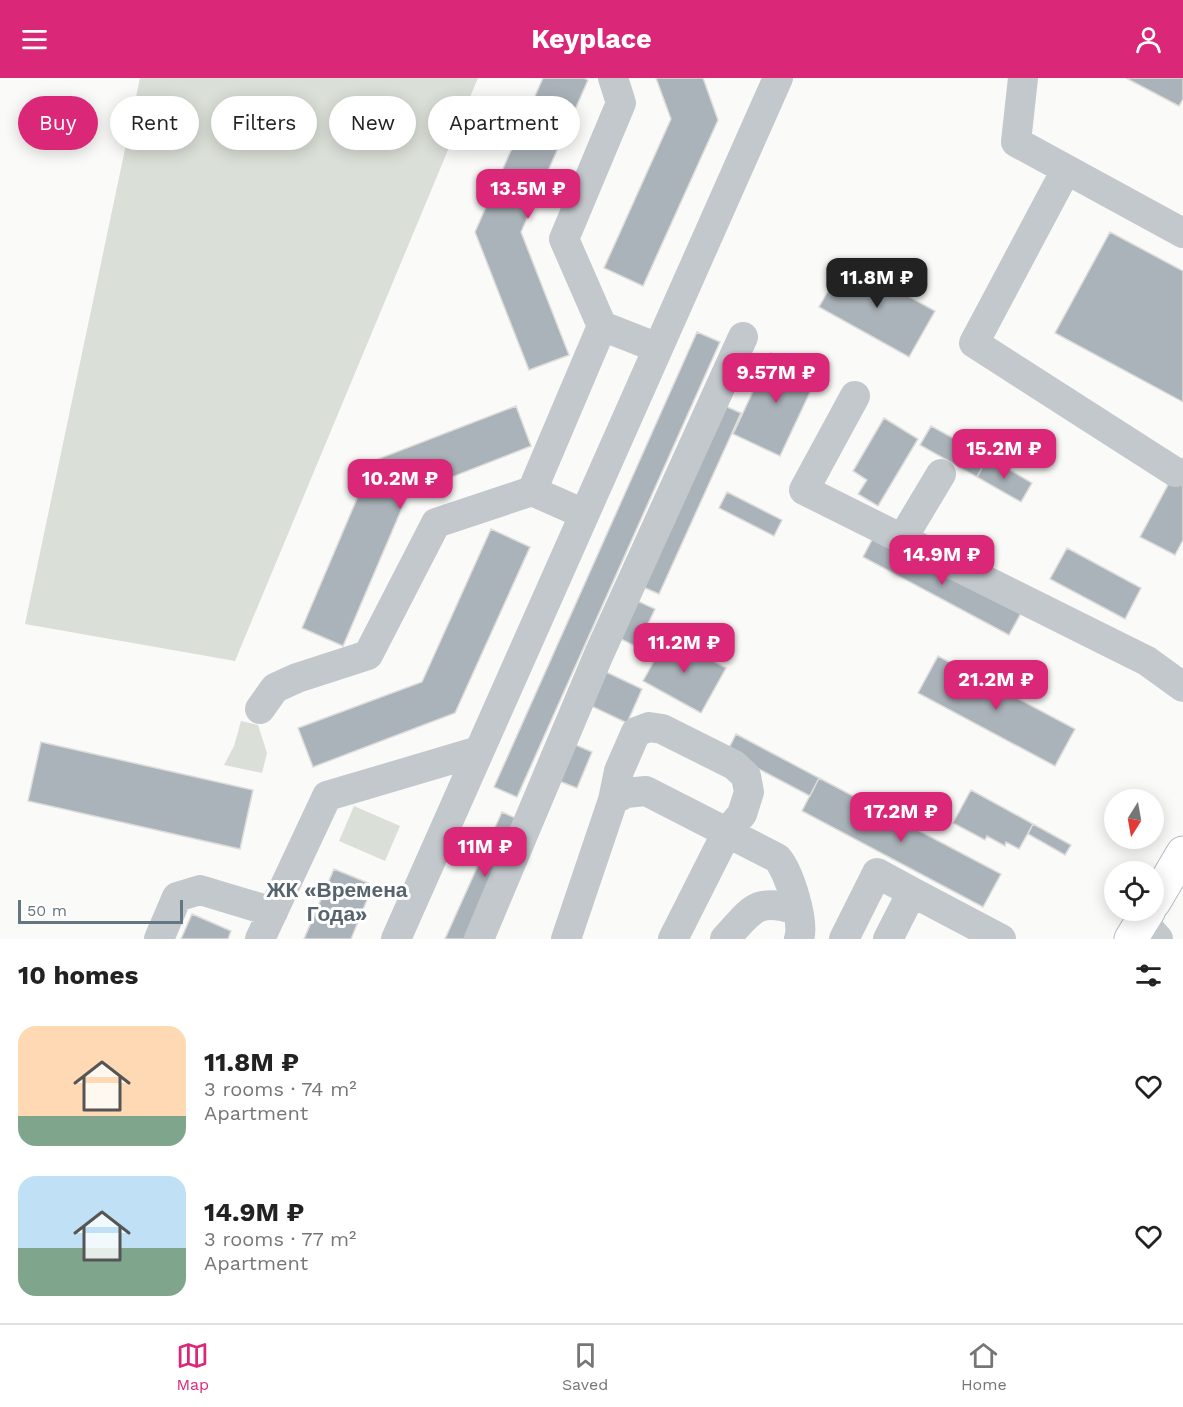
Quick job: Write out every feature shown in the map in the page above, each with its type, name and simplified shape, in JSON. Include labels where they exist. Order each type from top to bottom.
[{"type":"main road","points":[[1147,922],[1183,853]]},
{"type":"lane","points":[[613,78],[621,103],[564,239],[602,326],[658,348]]},
{"type":"lane","points":[[396,939],[778,78]]},
{"type":"lane","points":[[1023,78],[1016,142],[1183,233]]},
{"type":"lane","points":[[1066,170],[974,343],[1175,472]]},
{"type":"lane","points":[[532,491],[602,326]]},
{"type":"lane","points":[[479,939],[599,654],[743,337]]},
{"type":"lane","points":[[855,396],[804,490],[1148,661],[1183,687]]},
{"type":"lane","points":[[902,538],[940,474]]},
{"type":"lane","points":[[260,709],[275,688],[297,678],[368,655],[436,523],[532,491],[584,514]]},
{"type":"lane","points":[[566,939],[613,800],[619,771],[636,732],[649,727],[663,729],[734,765],[746,776],[749,792],[742,814],[727,832],[673,939]]},
{"type":"lane","points":[[260,939],[327,796],[479,751]]},
{"type":"lane","points":[[613,800],[626,793],[646,791],[777,858],[784,866],[798,925]]},
{"type":"lane","points":[[844,939],[876,873],[1001,939]]},
{"type":"lane","points":[[159,939],[177,897],[200,890],[273,912]]},
{"type":"lane","points":[[888,939],[912,892]]},
{"type":"lane","points":[[725,939],[753,909],[765,904],[780,905],[798,925]]},
{"type":"shaded area","points":[[140,78],[478,78],[470,96],[428,96],[428,150],[448,150],[235,661],[25,624],[125,150],[199,150],[199,96],[136,96]]},
{"type":"shaded area","points":[[241,721],[258,725],[267,753],[262,773],[224,765],[234,746]]},
{"type":"shaded area","points":[[354,806],[400,826],[385,861],[339,841]]},
{"type":"building","points":[[543,78],[584,78],[588,80],[580,98],[580,96],[535,96]]},
{"type":"building","points":[[656,78],[703,78],[718,120],[643,286],[604,268],[671,119]]},
{"type":"building","points":[[1126,78],[1183,78],[1183,99],[1179,106]]},
{"type":"building","points":[[511,150],[557,150],[521,232],[569,355],[529,370],[475,232]]},
{"type":"building","points":[[1110,232],[1183,271],[1183,402],[1055,333]]},
{"type":"building","points":[[845,261],[935,311],[909,357],[819,307]]},
{"type":"building","points":[[697,332],[720,342],[517,797],[494,787]]},
{"type":"building","points":[[771,353],[818,375],[780,456],[733,434]]},
{"type":"building","points":[[718,403],[741,413],[659,594],[636,584]]},
{"type":"building","points":[[516,406],[531,446],[408,494],[343,646],[302,628],[373,461]]},
{"type":"building","points":[[884,418],[918,439],[878,506],[858,494],[867,480],[853,471]]},
{"type":"building","points":[[931,426],[988,457],[977,477],[920,445]]},
{"type":"building","points":[[988,457],[1032,483],[1021,502],[977,477]]},
{"type":"building","points":[[1183,457],[1183,540],[1175,555],[1140,537]]},
{"type":"building","points":[[727,492],[782,520],[774,536],[719,508]]},
{"type":"building","points":[[491,529],[530,547],[455,713],[313,767],[298,728],[422,682]]},
{"type":"building","points":[[874,536],[1021,613],[1009,635],[863,557]]},
{"type":"building","points":[[1067,548],[1141,588],[1125,619],[1050,579]]},
{"type":"building","points":[[631,598],[655,609],[637,647],[613,635]]},
{"type":"building","points":[[668,636],[726,668],[701,713],[643,681]]},
{"type":"building","points":[[938,656],[1075,729],[1055,766],[918,693]]},
{"type":"building","points":[[604,671],[642,689],[627,723],[589,705]]},
{"type":"building","points":[[736,734],[819,778],[810,796],[727,752]]},
{"type":"building","points":[[41,742],[253,790],[240,849],[28,801]]},
{"type":"building","points":[[569,742],[592,752],[577,788],[554,779]]},
{"type":"building","points":[[819,778],[1001,874],[983,907],[802,811]]},
{"type":"building","points":[[971,790],[1033,824],[1019,849],[1006,842],[1005,846],[987,836],[985,840],[953,823]]},
{"type":"building","points":[[502,812],[524,822],[471,939],[445,939]]},
{"type":"building","points":[[1033,824],[1071,845],[1065,855],[1028,834]]},
{"type":"building","points":[[334,869],[373,885],[351,939],[304,939]]},
{"type":"building","points":[[192,914],[231,931],[228,939],[181,939]]},
{"type":"district","name":"ЖК «Времена Года»","points":[[337,902]]}]
